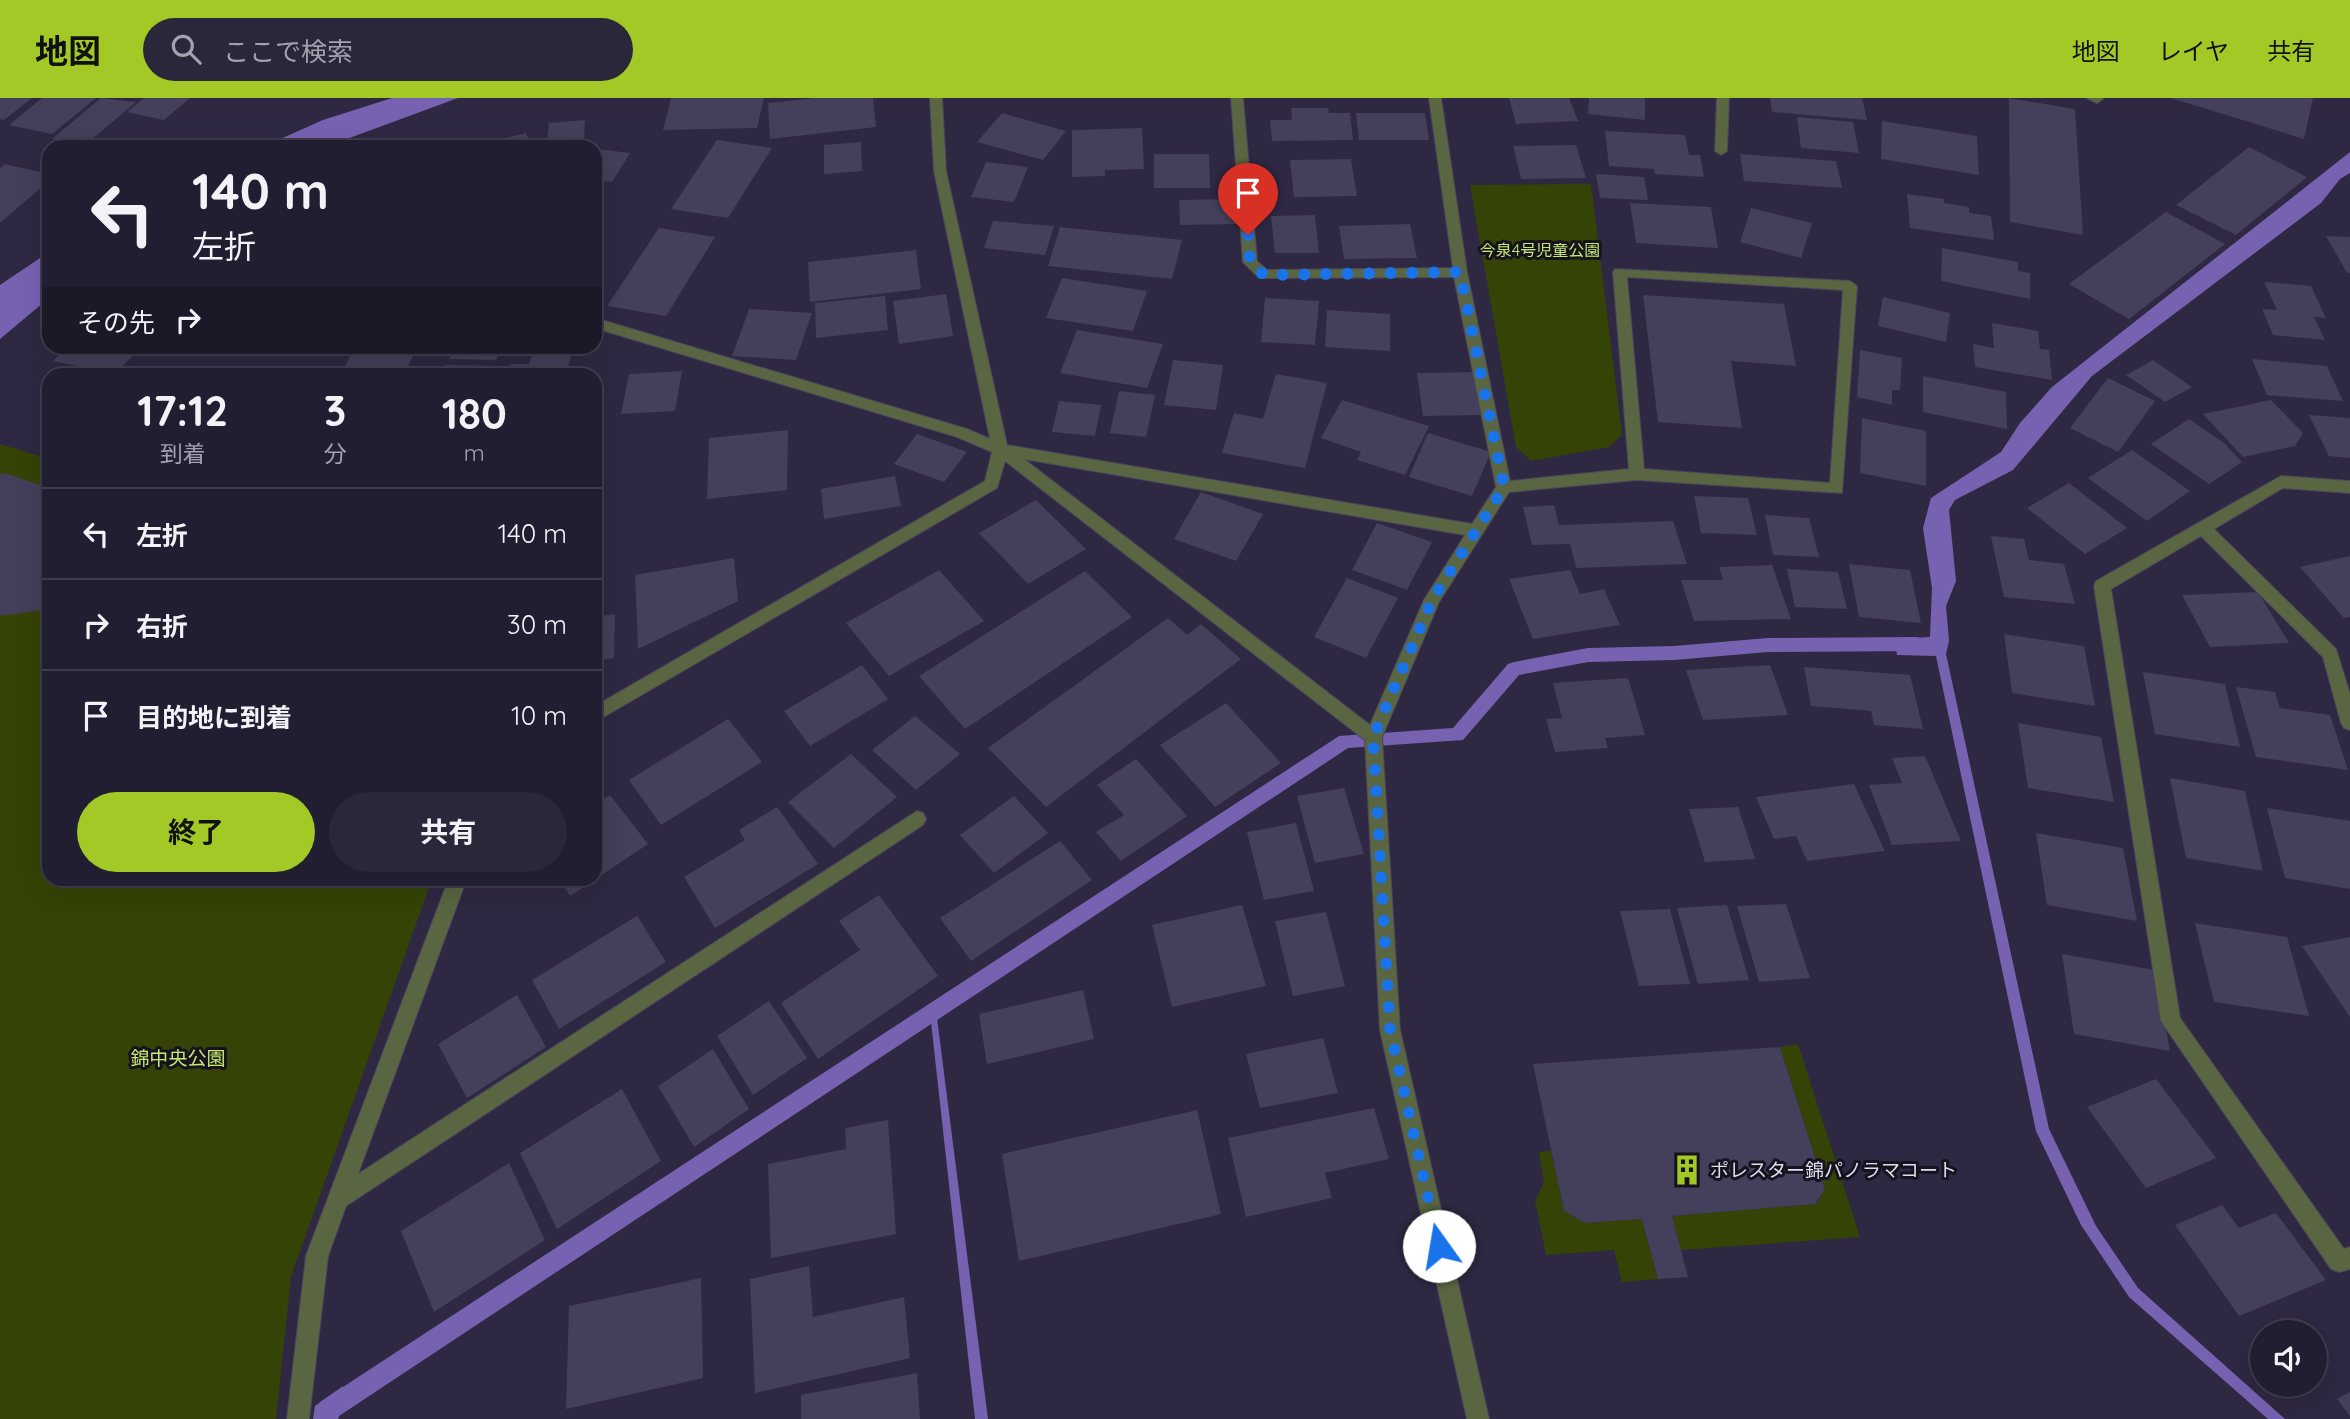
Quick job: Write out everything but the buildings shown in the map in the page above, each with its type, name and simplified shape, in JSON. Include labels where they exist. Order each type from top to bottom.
[{"type":"street","points":[[602,711],[992,484],[1000,449],[940,171],[936,98]]},
{"type":"street","points":[[1237,98],[1250,262],[1264,275],[1460,272]]},
{"type":"street","points":[[1435,98],[1460,272],[1504,487],[1432,600],[1373,737],[1390,1030],[1478,1419]]},
{"type":"street","points":[[1721,151],[1724,98]]},
{"type":"street","points":[[1504,487],[1637,474],[1838,489],[1850,286],[1620,272],[1637,474]]},
{"type":"street","points":[[602,325],[962,433],[1000,449],[1476,531]]},
{"type":"street","points":[[1000,449],[1373,737]]},
{"type":"street","points":[[2350,487],[2281,482],[2102,586],[2171,1021],[2339,1261],[2350,1258]]},
{"type":"street","points":[[2203,527],[2330,654],[2350,723]]},
{"type":"street","points":[[338,1199],[917,819]]},
{"type":"street","points":[[298,1419],[317,1256],[455,886]]},
{"type":"green space","name":"今泉4号児童公園","points":[[1591,184],[1622,435],[1609,447],[1531,461],[1516,447],[1470,185]]},
{"type":"green space","name":"錦中央公園","points":[[0,444],[42,457],[42,886],[430,886],[291,1277],[276,1419],[0,1419]]},
{"type":"green space","points":[[1798,1044],[1860,1237],[1681,1250],[1672,1216],[1816,1204],[1825,1189],[1780,1047]]},
{"type":"green space","points":[[1551,1151],[1564,1211],[1585,1223],[1642,1219],[1658,1279],[1622,1282],[1614,1250],[1546,1255],[1535,1201],[1544,1182],[1539,1152]]},
{"type":"shaded area","points":[[392,98],[458,98],[344,140],[278,140],[323,120]]},
{"type":"shaded area","points":[[2350,152],[2350,173],[2340,179],[2321,203],[2092,376],[2013,470],[1955,500],[1949,510],[1956,581],[1946,606],[1949,641],[1946,654],[2049,1129],[2096,1226],[2138,1288],[2250,1388],[2250,1397],[2260,1397],[2285,1419],[2268,1419],[2129,1297],[2081,1225],[2036,1131],[1936,656],[1897,655],[1894,639],[1930,637],[1932,588],[1923,528],[1931,498],[2001,452],[2020,423],[2052,387]]},
{"type":"shaded area","points":[[42,257],[42,304],[0,339],[0,285]]},
{"type":"shaded area","points":[[937,1018],[988,1419],[975,1419],[931,1022]]},
{"type":"shaded area","points":[[343,1386],[338,1419],[313,1419],[315,1406]]},
{"type":"waterway","points":[[327,1419],[328,1410],[1345,741],[1457,735],[1514,669],[1588,655],[1674,653],[1768,645],[1917,644]]},
{"type":"place","name":"ポレスター錦パノラマコート","points":[[1687,1170]]},
{"type":"route","points":[[1248,235],[1250,262],[1264,275],[1460,272],[1504,487],[1432,600],[1373,737],[1390,1030],[1439,1246]]}]
